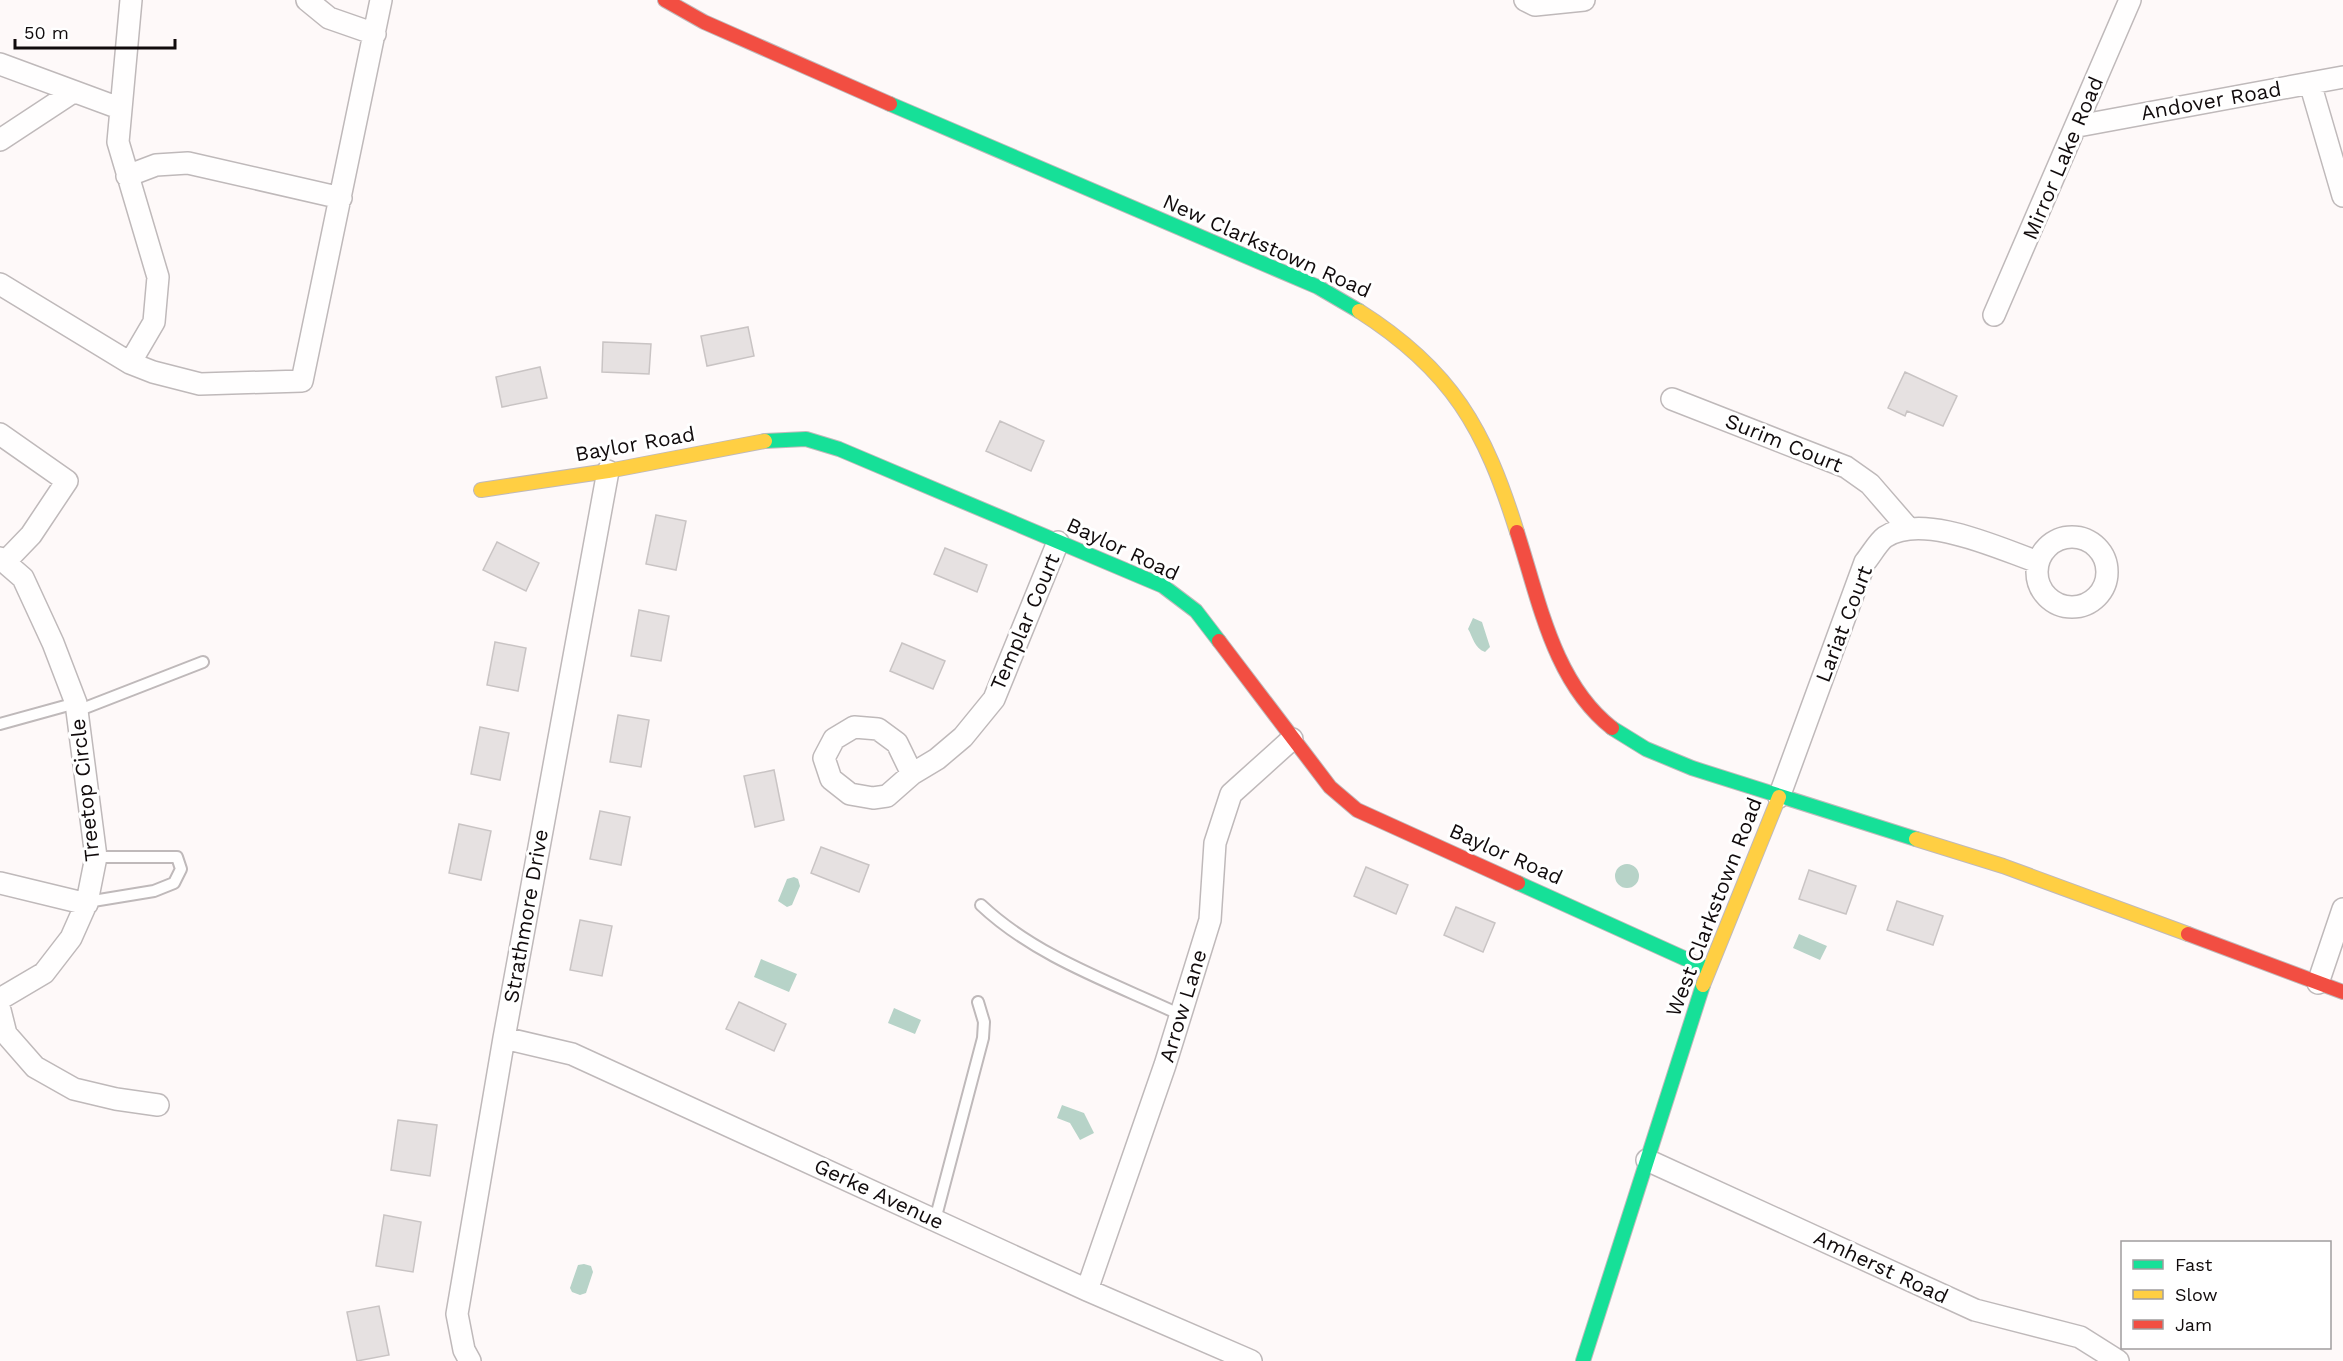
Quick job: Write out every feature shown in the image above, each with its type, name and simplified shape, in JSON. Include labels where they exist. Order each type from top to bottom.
[{"type":"street","points":[[130,363],[154,322],[158,277],[118,142],[119,108],[131,0]]},
{"type":"street","points":[[307,0],[329,18],[375,34]]},
{"type":"street","points":[[0,284],[130,363],[153,372],[200,384],[302,381],[381,0]]},
{"type":"street","name":"New Clarkstown Road","points":[[665,0],[704,22],[782,58],[1318,287],[1369,315],[1415,348],[1454,392],[1481,436],[1550,636],[1572,683],[1603,722],[1645,749],[1692,768],[1779,797]]},
{"type":"street","points":[[1525,0],[1535,5],[1584,0]]},
{"type":"street","name":"Mirror Lake Road","points":[[1995,315],[2078,126],[2130,0]]},
{"type":"street","points":[[0,64],[119,108]]},
{"type":"street","name":"Andover Road","points":[[2078,126],[2343,76]]},
{"type":"street","points":[[2310,83],[2343,196]]},
{"type":"street","points":[[0,140],[73,92]]},
{"type":"street","points":[[127,176],[156,165],[188,163],[341,198]]},
{"type":"street","name":"Surim Court","points":[[1672,399],[1846,467],[1870,484],[1909,530]]},
{"type":"street","name":"Treetop Circle","points":[[0,434],[67,481],[32,535],[3,560],[23,578],[53,643],[77,707],[96,857],[87,903],[71,938],[44,973],[0,999]]},
{"type":"street","name":"Baylor Road","points":[[481,490],[608,471],[767,441],[806,439],[839,449],[1163,586],[1196,611],[1330,787],[1357,810],[1708,969]]},
{"type":"street","name":"Strathmore Drive","points":[[470,1361],[464,1350],[457,1314],[504,1038],[608,471]]},
{"type":"street","name":"Lariat Court","points":[[1779,797],[1865,562],[1885,537],[1909,530],[1942,530],[2038,562]]},
{"type":"street","name":"Templar Court","points":[[912,774],[937,759],[963,738],[994,699],[1058,542]]},
{"type":"street","name":"Arrow Lane","points":[[1087,1290],[1210,920],[1215,843],[1231,794],[1292,739]]},
{"type":"street","name":"West Clarkstown Road","points":[[1583,1361],[1708,969],[1779,797],[2003,866],[2343,992]]},
{"type":"street","points":[[0,883],[87,903]]},
{"type":"street","points":[[2318,983],[2343,909]]},
{"type":"street","points":[[0,1010],[6,1034],[35,1067],[74,1089],[116,1100],[158,1105]]},
{"type":"street","name":"Gerke Avenue","points":[[504,1038],[572,1054],[1087,1290],[1251,1361]]},
{"type":"street","name":"Amherst Road","points":[[1647,1160],[1976,1310],[2080,1337],[2118,1361]]},
{"type":"lane","points":[[0,724],[77,707],[203,662]]},
{"type":"lane","points":[[87,903],[154,891],[174,884],[181,869],[177,857],[96,857]]},
{"type":"lane","points":[[981,905],[997,920],[1040,949],[1180,1015]]},
{"type":"lane","points":[[935,1220],[983,1038],[984,1022],[978,1002]]},
{"type":"shaded area","points":[[1473,618],[1482,622],[1490,647],[1485,652],[1476,645],[1468,629]]},
{"type":"shaded area","points":[[1627,864],[1635,868],[1639,876],[1635,884],[1627,888],[1619,884],[1615,876],[1619,868]]},
{"type":"shaded area","points":[[794,877],[798,879],[800,886],[792,905],[787,907],[778,901],[787,879]]},
{"type":"shaded area","points":[[1799,934],[1827,946],[1820,960],[1793,948]]},
{"type":"shaded area","points":[[761,959],[797,974],[789,992],[754,977]]},
{"type":"shaded area","points":[[894,1008],[921,1020],[915,1034],[888,1023]]},
{"type":"shaded area","points":[[1062,1105],[1084,1113],[1094,1133],[1080,1140],[1070,1123],[1057,1118]]},
{"type":"shaded area","points":[[578,1265],[591,1266],[593,1272],[586,1293],[580,1295],[572,1292],[570,1288]]},
{"type":"building","points":[[748,327],[754,356],[707,366],[701,336]]},
{"type":"building","points":[[603,342],[651,344],[649,374],[602,372]]},
{"type":"building","points":[[540,367],[547,398],[502,407],[496,377]]},
{"type":"building","points":[[1905,372],[1957,396],[1943,426],[1907,411],[1905,416],[1888,408]]},
{"type":"building","points":[[1000,421],[1044,441],[1031,471],[986,451]]},
{"type":"building","points":[[656,515],[686,521],[676,570],[646,564]]},
{"type":"building","points":[[497,542],[539,563],[526,591],[483,570]]},
{"type":"building","points":[[945,548],[987,565],[977,592],[934,574]]},
{"type":"building","points":[[639,610],[669,616],[661,661],[631,656]]},
{"type":"building","points":[[495,642],[526,648],[518,691],[487,685]]},
{"type":"building","points":[[902,643],[945,661],[933,689],[890,671]]},
{"type":"building","points":[[618,715],[649,720],[641,767],[610,762]]},
{"type":"building","points":[[480,727],[509,733],[500,780],[471,774]]},
{"type":"building","points":[[774,770],[784,820],[755,827],[744,776]]},
{"type":"building","points":[[600,811],[630,817],[621,865],[590,859]]},
{"type":"building","points":[[459,824],[491,831],[481,880],[449,873]]},
{"type":"building","points":[[821,847],[869,865],[859,892],[811,873]]},
{"type":"building","points":[[1366,867],[1408,885],[1396,914],[1354,896]]},
{"type":"building","points":[[1809,870],[1856,886],[1846,914],[1799,899]]},
{"type":"building","points":[[1897,901],[1943,916],[1933,945],[1887,930]]},
{"type":"building","points":[[1456,907],[1495,923],[1483,952],[1444,935]]},
{"type":"building","points":[[580,920],[612,926],[602,976],[570,970]]},
{"type":"building","points":[[739,1002],[786,1024],[774,1051],[726,1029]]},
{"type":"building","points":[[398,1120],[437,1125],[430,1176],[391,1170]]},
{"type":"building","points":[[384,1215],[421,1222],[413,1272],[376,1266]]},
{"type":"building","points":[[379,1306],[389,1355],[357,1361],[347,1312]]},
{"type":"traffic: fast","points":[[890,104],[1318,287],[1359,311]]},
{"type":"traffic: fast","points":[[765,441],[806,439],[839,449],[1163,586],[1196,611],[1219,641]]},
{"type":"traffic: fast","points":[[1612,728],[1646,749],[1692,768],[1916,839]]},
{"type":"traffic: fast","points":[[1518,883],[1708,969]]},
{"type":"traffic: fast","points":[[1583,1361],[1703,985]]},
{"type":"traffic: slow","points":[[1359,311],[1391,333],[1418,356],[1461,405],[1492,462],[1517,532]]},
{"type":"traffic: slow","points":[[481,490],[608,471],[765,441]]},
{"type":"traffic: slow","points":[[1703,985],[1779,797]]},
{"type":"traffic: slow","points":[[1916,839],[2003,866],[2188,934]]},
{"type":"traffic: jam","points":[[665,0],[704,22],[890,104]]},
{"type":"traffic: jam","points":[[1517,532],[1541,611],[1562,663],[1575,687],[1592,709],[1612,728]]},
{"type":"traffic: jam","points":[[1219,641],[1330,787],[1357,810],[1518,883]]},
{"type":"traffic: jam","points":[[2188,934],[2343,992]]}]
